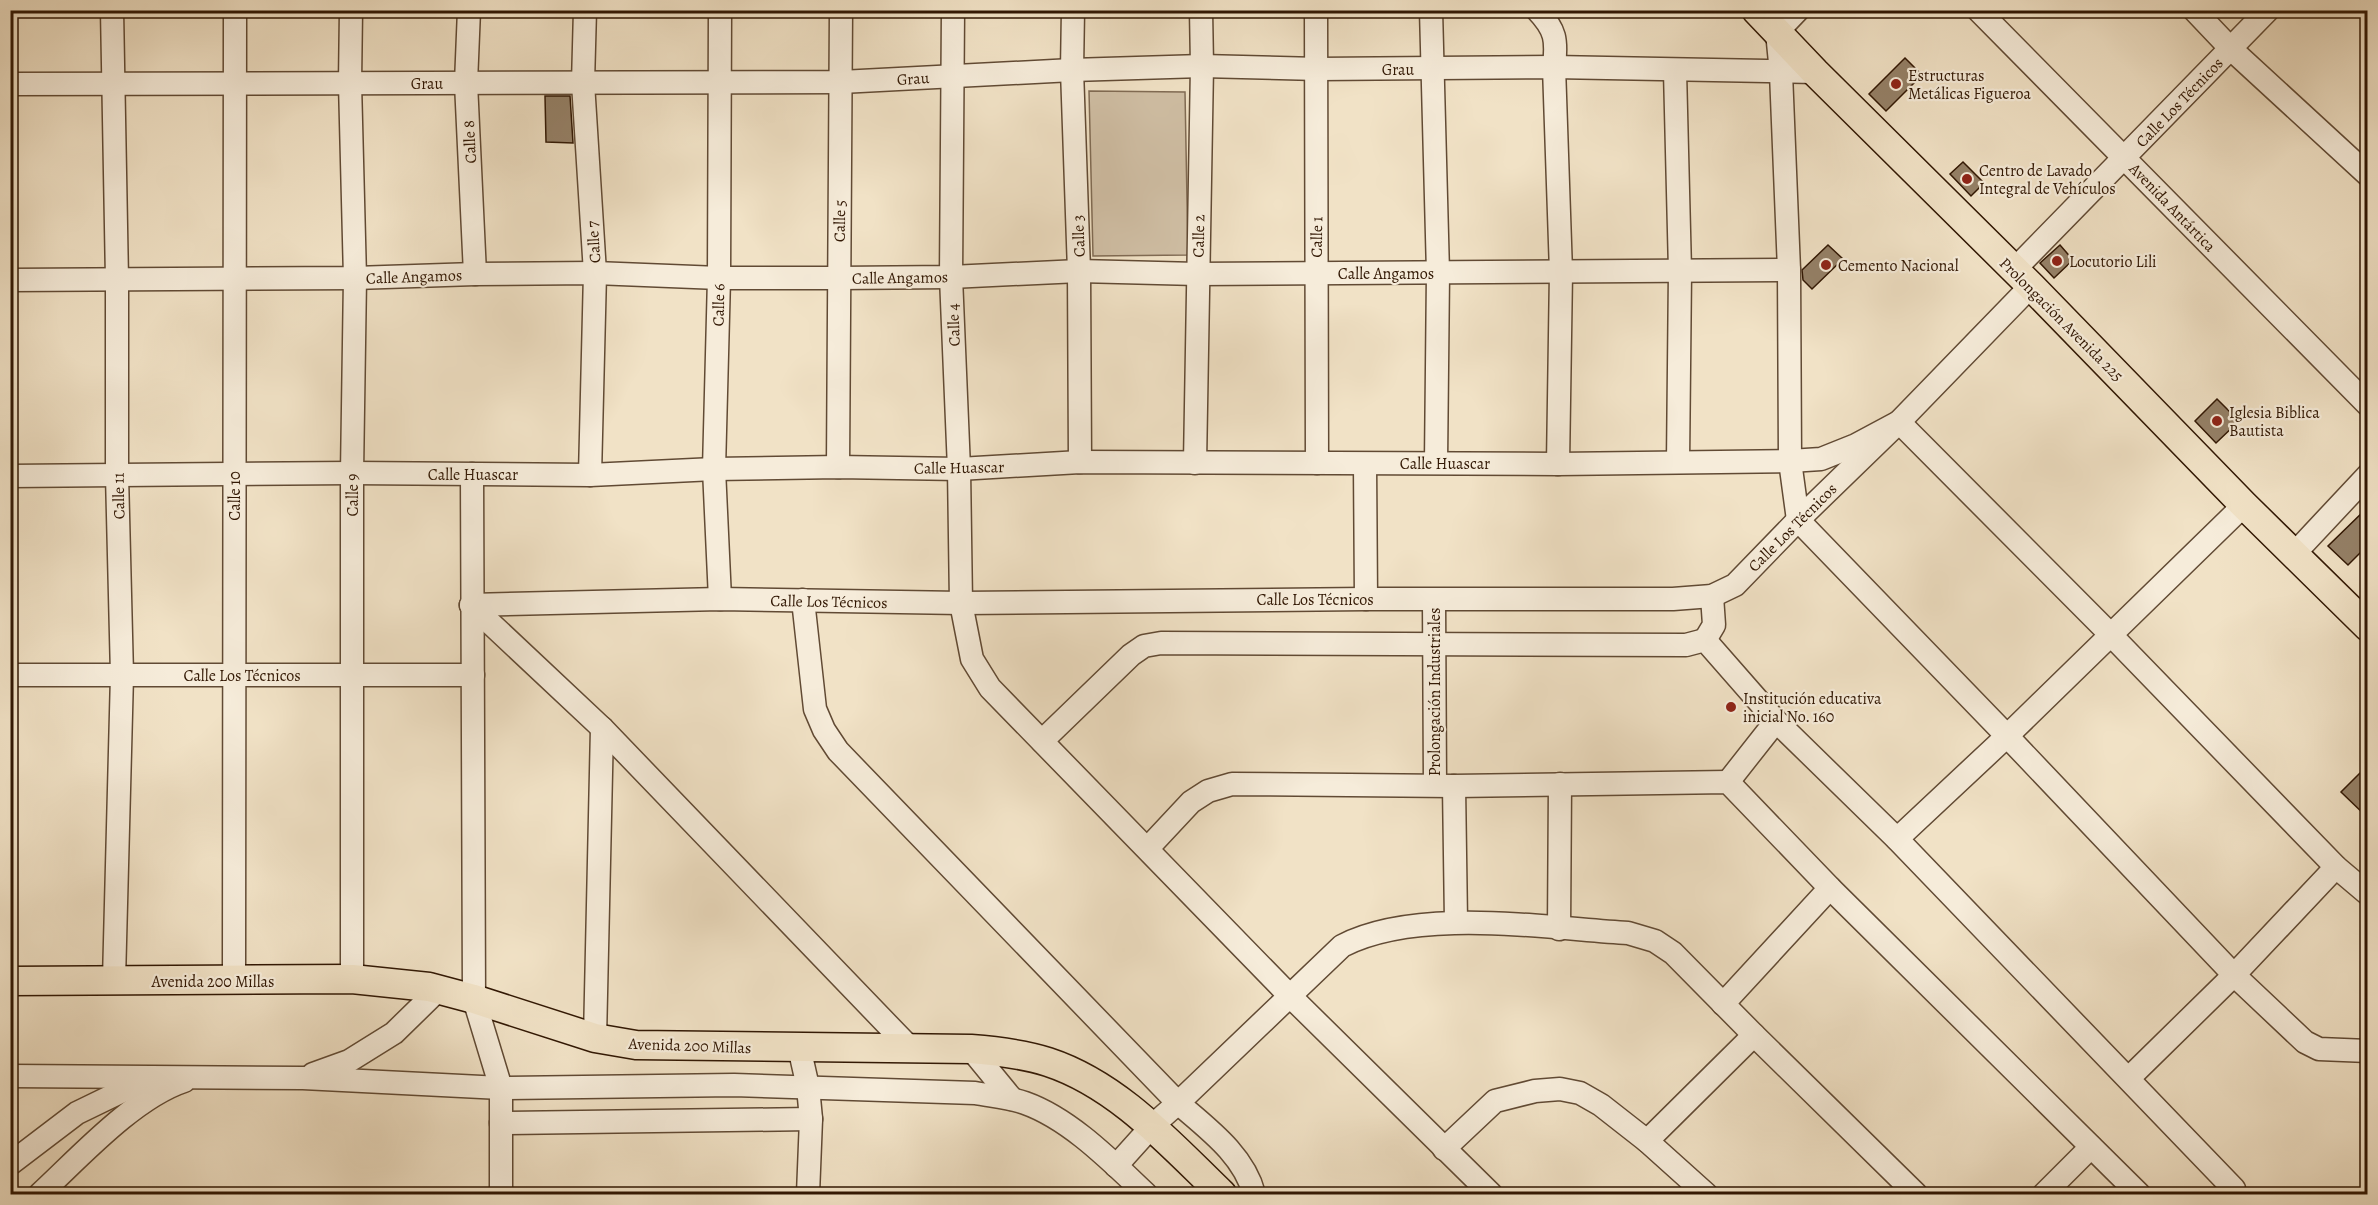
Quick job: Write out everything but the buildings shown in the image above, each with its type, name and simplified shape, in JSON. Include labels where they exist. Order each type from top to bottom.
[{"type":"main road","name":"Prolongación Avenida 225","points":[[1756,10],[2367,627]]},
{"type":"main road","name":"Avenida 200 Millas","points":[[10,981],[352,979],[439,989],[596,1038],[636,1045],[971,1049],[1024,1055],[1078,1074],[1113,1095],[1152,1126],[1222,1194]]},
{"type":"street","name":"Calle 11","points":[[112,10],[117,280],[117,476],[122,675],[114,981]]},
{"type":"street","name":"Calle 10","points":[[234,981],[236,10]]},
{"type":"street","name":"Calle 9","points":[[351,10],[350,83],[355,278],[352,473],[352,979]]},
{"type":"street","name":"Calle 8","points":[[469,10],[466,83],[475,274]]},
{"type":"street","name":"Calle 7","points":[[585,10],[583,83],[595,273],[590,475]]},
{"type":"street","name":"Calle 6","points":[[720,10],[719,278],[714,469],[720,599]]},
{"type":"street","name":"Calle 5","points":[[838,467],[841,10]]},
{"type":"street","name":"Calle 4","points":[[953,10],[951,277],[959,469],[961,603],[972,659],[990,688],[1289,995],[1491,1194]]},
{"type":"street","name":"Calle 3","points":[[1073,10],[1072,70],[1079,271],[1080,462]]},
{"type":"street","name":"Calle 2","points":[[1195,463],[1201,10]]},
{"type":"street","name":"Calle 1","points":[[1316,10],[1318,69],[1315,274],[1317,463]]},
{"type":"street","points":[[1431,10],[1437,273],[1437,462]]},
{"type":"street","points":[[1537,10],[1552,26],[1556,45],[1554,67],[1561,272],[1558,464]]},
{"type":"street","points":[[1798,10],[1777,32],[1790,270],[1790,461],[1798,520],[2234,975],[2305,1042],[2319,1049],[2367,1051]]},
{"type":"street","name":"Avenida Antártica","points":[[1978,10],[2367,405]]},
{"type":"street","points":[[2194,10],[2231,49],[2367,175]]},
{"type":"street","name":"Calle Los Técnicos","points":[[471,605],[720,599],[961,603],[1366,598],[1673,599],[1712,596],[1735,585],[1899,422],[2124,157],[2268,10]]},
{"type":"street","name":"Grau","points":[[10,84],[841,82],[952,75],[1202,66],[1318,69],[1554,67],[1815,72]]},
{"type":"street","points":[[1675,71],[1680,271],[1678,462]]},
{"type":"street","name":"Calle Angamos","points":[[10,280],[355,278],[595,273],[719,278],[838,278],[951,277],[1079,271],[1315,274],[1790,270]]},
{"type":"street","points":[[1899,422],[2110,634],[2336,867],[2367,894]]},
{"type":"street","name":"Calle Huascar","points":[[10,476],[352,473],[590,475],[714,469],[838,467],[959,469],[1080,462],[1558,464],[1790,461],[1821,459],[1856,445],[1899,422]]},
{"type":"street","points":[[1365,464],[1366,598]]},
{"type":"street","points":[[472,474],[474,999],[501,1088],[501,1194]]},
{"type":"street","points":[[2294,554],[2367,475]]},
{"type":"street","points":[[1897,839],[2007,736],[2244,505]]},
{"type":"street","points":[[1042,741],[1144,646],[1161,643],[1686,645],[1705,640],[1714,625],[1712,596]]},
{"type":"street","points":[[803,600],[815,709],[824,730],[838,751],[1178,1103],[1211,1131],[1243,1166],[1254,1194]]},
{"type":"street","name":"Prolongación Industriales","points":[[1434,600],[1434,645],[1456,922]]},
{"type":"street","points":[[471,605],[602,728],[911,1049]]},
{"type":"street","points":[[1705,640],[1776,721],[1897,839],[2129,1078],[2235,1193]]},
{"type":"street","name":"Calle Los Técnicos","points":[[10,675],[473,675]]},
{"type":"street","points":[[1728,782],[1776,721]]},
{"type":"street","points":[[596,1038],[602,728]]},
{"type":"street","points":[[1148,848],[1191,802],[1208,791],[1232,784],[1445,785],[1728,782],[1830,888],[2139,1194]]},
{"type":"street","points":[[1559,929],[1560,784]]},
{"type":"street","points":[[2129,1078],[2234,975],[2336,867]]},
{"type":"street","points":[[1723,1004],[1830,888]]},
{"type":"street","points":[[1116,1166],[1152,1126],[1342,946],[1362,935],[1379,931],[1456,922],[1628,933],[1655,941],[1673,953],[1916,1194]]},
{"type":"street","points":[[303,1078],[349,1061],[394,1033],[439,989]]},
{"type":"street","points":[[1647,1142],[1754,1035]]},
{"type":"street","points":[[799,1047],[808,1087],[811,1119],[808,1194]]},
{"type":"street","points":[[971,1049],[1012,1099]]},
{"type":"street","points":[[10,1076],[303,1078],[501,1088],[734,1085],[975,1093],[1012,1099],[1052,1115],[1116,1166],[1146,1194]]},
{"type":"street","points":[[10,1164],[76,1113],[152,1077]]},
{"type":"street","points":[[40,1194],[138,1107],[169,1086],[194,1077]]},
{"type":"street","points":[[1444,1149],[1496,1101],[1514,1095],[1560,1089],[1580,1093],[1601,1105],[1706,1194]]},
{"type":"street","points":[[501,1123],[811,1119]]},
{"type":"street","points":[[2044,1194],[2091,1147]]},
{"type":"shaded area","points":[[1089,91],[1185,92],[1188,255],[1093,256]]},
{"type":"place","name":"Estructuras Metálicas Figueroa","points":[[1896,84]]},
{"type":"place","name":"Centro de Lavado Integral de Vehículos","points":[[1967,179]]},
{"type":"place","name":"Locutorio Lili","points":[[2057,261]]},
{"type":"place","name":"Cemento Nacional","points":[[1826,265]]},
{"type":"place","name":"Iglesia Biblica Bautista","points":[[2217,421]]},
{"type":"place","name":"Institución educativa inicial No. 160","points":[[1731,707]]}]
